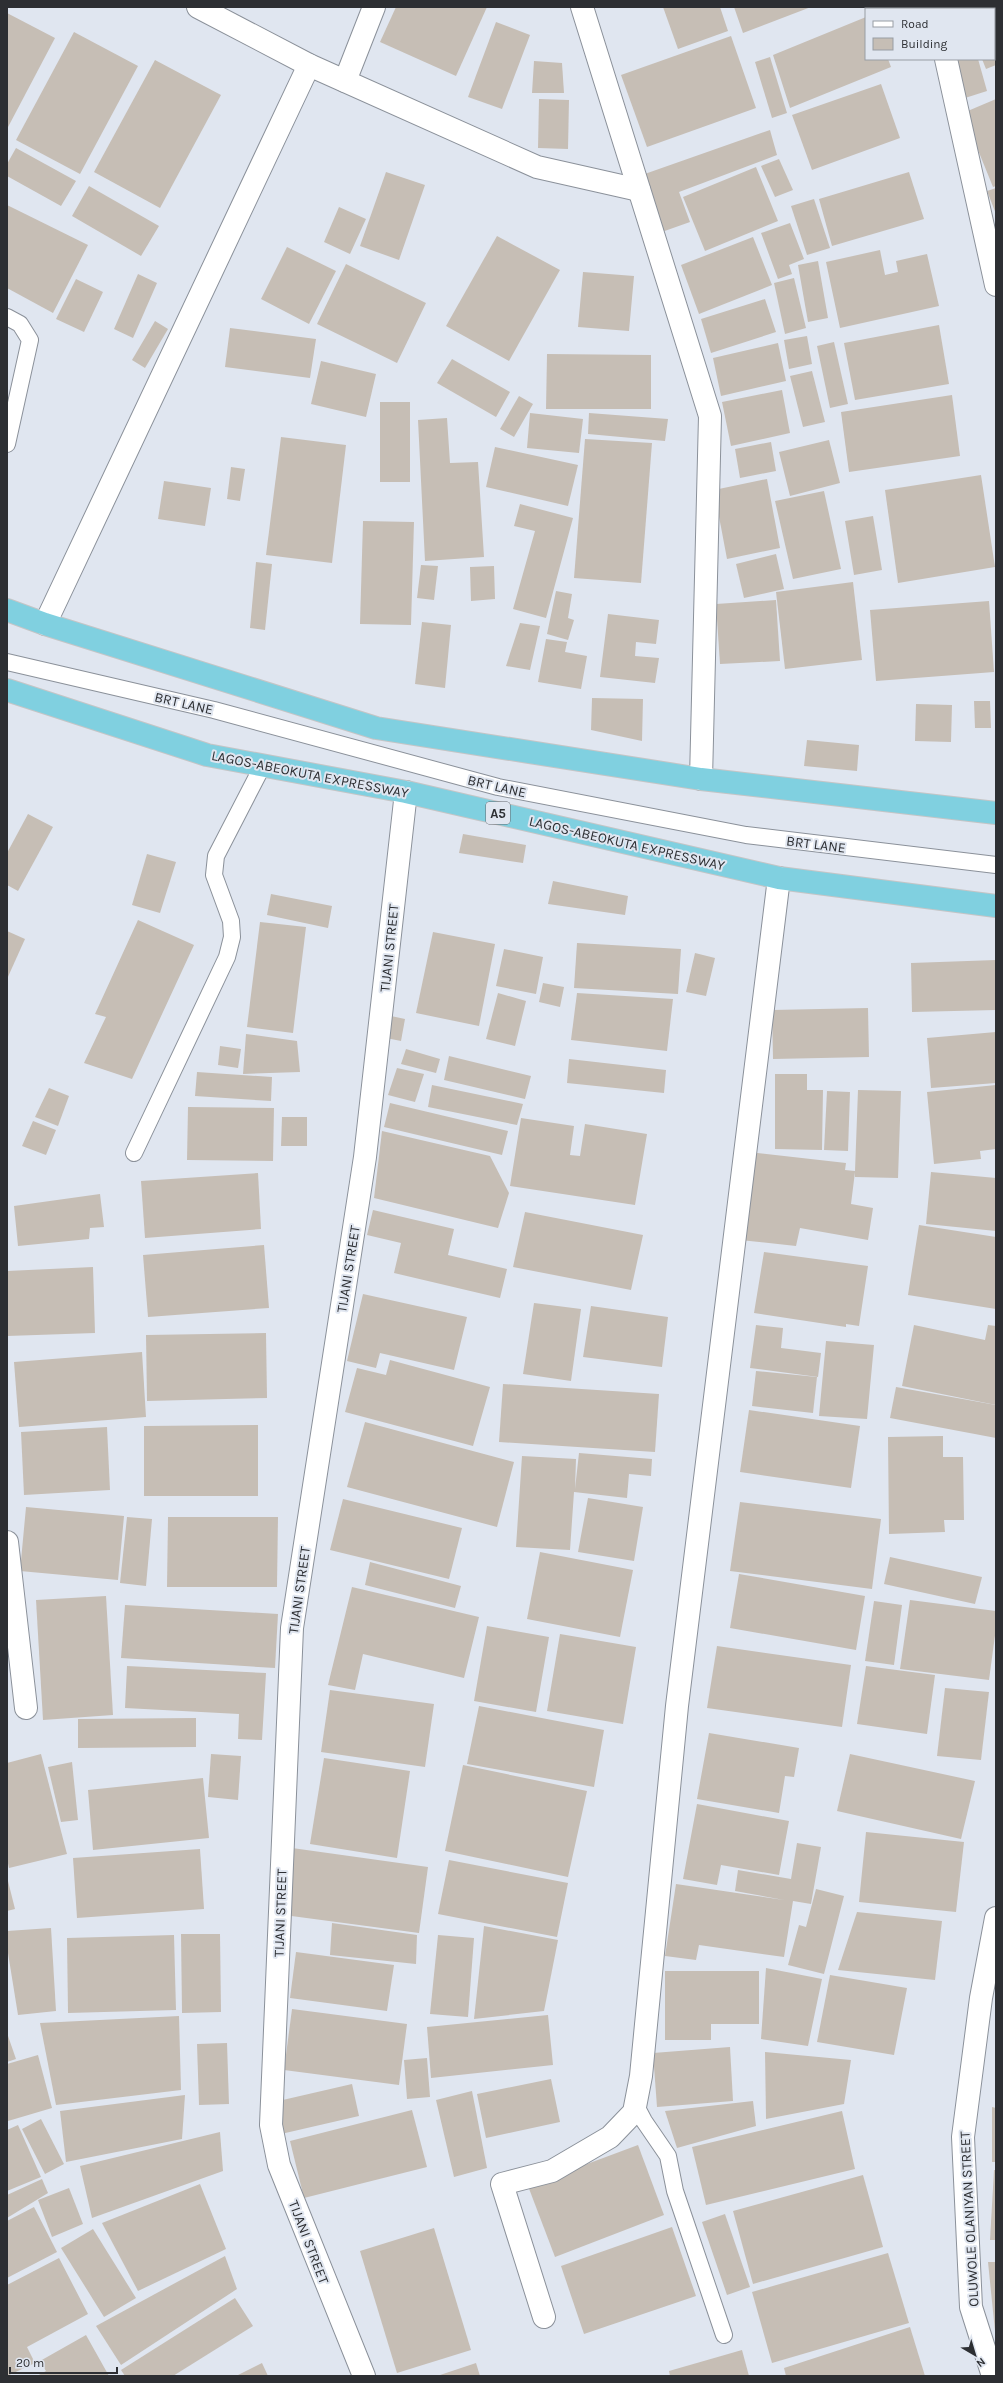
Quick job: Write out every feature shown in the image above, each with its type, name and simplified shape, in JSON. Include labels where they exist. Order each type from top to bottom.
[{"type":"highway","points":[[7,610],[44,624],[376,728],[701,779],[996,813]]},
{"type":"highway","name":"LAGOS-ABEOKUTA EXPRESSWAY","points":[[7,690],[207,755],[406,792],[779,878],[996,906]]},
{"type":"street","points":[[198,7],[309,65],[537,167],[639,190]]},
{"type":"street","points":[[345,81],[374,7]]},
{"type":"street","points":[[582,7],[710,416],[701,779]]},
{"type":"street","points":[[946,60],[996,285]]},
{"type":"street","points":[[44,624],[309,65]]},
{"type":"street","name":"TIJANI STREET","points":[[364,2376],[279,2165],[271,2125],[292,1628],[365,1157],[406,792]]},
{"type":"street","points":[[544,2317],[502,2184],[552,2171],[610,2137],[634,2112],[636,2104],[641,2076],[677,1706],[779,878]]},
{"type":"street","points":[[7,1542],[26,1708]]},
{"type":"street","name":"OLUWOLE OLANIYAN STREET","points":[[993,2376],[971,2307],[962,2137],[981,1998],[996,1918]]},
{"type":"lane","points":[[7,317],[20,324],[30,340],[7,444]]},
{"type":"lane","name":"BRT LANE","points":[[7,662],[214,710],[498,787],[746,835],[996,865]]},
{"type":"lane","points":[[134,1153],[227,957],[232,938],[231,920],[214,875],[216,856],[263,765]]},
{"type":"lane","points":[[636,2104],[644,2121],[668,2156],[675,2191],[724,2335]]},
{"type":"building","points":[[396,7],[487,7],[456,76],[380,42]]},
{"type":"building","points":[[663,7],[720,7],[728,31],[678,49]]},
{"type":"building","points":[[734,7],[811,7],[743,33]]},
{"type":"building","points":[[996,7],[996,65],[986,69],[982,60],[995,60],[995,8],[974,8]]},
{"type":"building","points":[[7,13],[55,38],[7,129]]},
{"type":"building","points":[[865,17],[865,60],[888,60],[891,67],[790,108],[773,55]]},
{"type":"building","points":[[496,22],[530,35],[502,109],[468,97]]},
{"type":"building","points":[[74,32],[138,66],[80,174],[16,140]]},
{"type":"building","points":[[731,36],[756,108],[647,147],[621,75]]},
{"type":"building","points":[[770,57],[787,113],[772,118],[755,62]]},
{"type":"building","points":[[155,60],[221,95],[160,208],[94,172]]},
{"type":"building","points":[[954,60],[978,60],[987,91],[965,98]]},
{"type":"building","points":[[534,61],[562,63],[564,93],[532,93]]},
{"type":"building","points":[[881,84],[900,138],[812,170],[792,115]]},
{"type":"building","points":[[539,99],[569,100],[568,149],[538,148]]},
{"type":"building","points":[[996,99],[996,186],[993,187],[963,113]]},
{"type":"building","points":[[770,130],[777,155],[679,192],[690,222],[659,233],[639,176]]},
{"type":"building","points":[[16,148],[76,181],[61,206],[7,176],[7,164]]},
{"type":"building","points":[[779,159],[793,190],[775,197],[761,166]]},
{"type":"building","points":[[756,167],[778,221],[705,251],[683,197]]},
{"type":"building","points":[[386,172],[425,185],[399,260],[360,246]]},
{"type":"building","points":[[909,172],[924,219],[832,246],[819,199]]},
{"type":"building","points":[[89,186],[159,226],[141,256],[72,216]]},
{"type":"building","points":[[996,188],[996,214],[987,191]]},
{"type":"building","points":[[814,199],[830,248],[807,255],[791,206]]},
{"type":"building","points":[[7,205],[88,245],[53,313],[7,288]]},
{"type":"building","points":[[339,207],[366,219],[350,254],[324,242]]},
{"type":"building","points":[[790,223],[804,259],[789,265],[792,274],[778,279],[761,233]]},
{"type":"building","points":[[497,236],[560,270],[509,361],[446,326]]},
{"type":"building","points":[[753,237],[772,285],[699,314],[681,265]]},
{"type":"building","points":[[287,247],[336,271],[309,324],[261,299]]},
{"type":"building","points":[[880,250],[885,275],[898,272],[896,261],[927,254],[939,306],[840,328],[826,262]]},
{"type":"building","points":[[818,261],[828,318],[808,322],[798,265]]},
{"type":"building","points":[[346,264],[426,303],[397,363],[317,324]]},
{"type":"building","points":[[583,272],[634,276],[629,331],[578,327]]},
{"type":"building","points":[[138,274],[157,283],[133,338],[114,329]]},
{"type":"building","points":[[794,278],[806,328],[785,334],[774,283]]},
{"type":"building","points":[[76,279],[103,292],[84,332],[56,319]]},
{"type":"building","points":[[765,299],[776,332],[711,353],[701,319]]},
{"type":"building","points":[[155,321],[168,329],[145,368],[132,360]]},
{"type":"building","points":[[939,325],[949,384],[855,400],[844,343]]},
{"type":"building","points":[[230,328],[316,339],[310,378],[225,367]]},
{"type":"building","points":[[807,336],[812,364],[789,369],[784,340]]},
{"type":"building","points":[[834,342],[848,404],[830,408],[817,346]]},
{"type":"building","points":[[778,343],[786,381],[721,396],[713,358]]},
{"type":"building","points":[[547,354],[651,355],[651,409],[546,409]]},
{"type":"building","points":[[452,359],[510,392],[496,417],[437,383]]},
{"type":"building","points":[[321,361],[376,374],[366,417],[311,404]]},
{"type":"building","points":[[812,371],[825,422],[803,427],[790,376]]},
{"type":"building","points":[[782,390],[790,433],[731,446],[722,402]]},
{"type":"building","points":[[952,395],[960,456],[849,472],[841,412]]},
{"type":"building","points":[[519,396],[533,404],[514,437],[500,429]]},
{"type":"building","points":[[380,402],[410,402],[410,482],[380,482]]},
{"type":"building","points":[[530,413],[583,419],[579,453],[527,448]]},
{"type":"building","points":[[589,413],[668,419],[665,441],[588,434]]},
{"type":"building","points":[[447,418],[450,463],[478,462],[484,557],[425,561],[418,420]]},
{"type":"building","points":[[281,437],[346,445],[332,563],[266,555]]},
{"type":"building","points":[[585,439],[652,443],[641,583],[574,578]]},
{"type":"building","points":[[829,440],[840,483],[790,496],[779,452]]},
{"type":"building","points":[[771,442],[776,471],[740,478],[735,449]]},
{"type":"building","points":[[495,447],[578,465],[568,506],[486,487]]},
{"type":"building","points":[[231,467],[245,469],[240,501],[227,499]]},
{"type":"building","points":[[981,475],[995,567],[898,583],[885,490]]},
{"type":"building","points":[[767,479],[780,548],[727,559],[714,490]]},
{"type":"building","points":[[164,481],[211,488],[205,526],[158,519]]},
{"type":"building","points":[[824,491],[841,569],[793,579],[775,501]]},
{"type":"building","points":[[520,504],[573,518],[546,618],[513,609],[535,531],[514,526]]},
{"type":"building","points":[[873,516],[882,570],[854,575],[845,521]]},
{"type":"building","points":[[363,521],[414,522],[411,625],[360,624]]},
{"type":"building","points":[[776,554],[784,589],[744,598],[736,564]]},
{"type":"building","points":[[256,562],[272,564],[265,630],[250,628]]},
{"type":"building","points":[[421,565],[438,566],[434,600],[417,598]]},
{"type":"building","points":[[494,566],[495,599],[471,601],[470,567]]},
{"type":"building","points":[[853,582],[862,660],[785,669],[776,592]]},
{"type":"building","points":[[556,591],[572,594],[568,618],[574,620],[568,640],[547,634]]},
{"type":"building","points":[[776,600],[780,661],[720,664],[716,604]]},
{"type":"building","points":[[989,601],[994,672],[876,681],[870,610]]},
{"type":"building","points":[[608,614],[659,620],[656,644],[636,642],[635,656],[659,658],[655,683],[600,677]]},
{"type":"building","points":[[422,622],[451,625],[445,688],[415,684]]},
{"type":"building","points":[[520,623],[540,626],[530,670],[506,666]]},
{"type":"building","points":[[546,639],[567,642],[565,652],[587,656],[581,689],[538,682]]},
{"type":"building","points":[[592,698],[643,699],[642,741],[591,730]]},
{"type":"building","points":[[974,701],[990,701],[991,728],[975,728]]},
{"type":"building","points":[[916,704],[952,705],[951,742],[915,741]]},
{"type":"building","points":[[807,740],[859,745],[857,771],[804,766]]},
{"type":"building","points":[[28,814],[53,827],[18,891],[7,885],[7,853]]},
{"type":"building","points":[[463,834],[526,845],[523,863],[459,853]]},
{"type":"building","points":[[147,854],[176,862],[160,913],[132,905]]},
{"type":"building","points":[[553,881],[628,896],[625,915],[548,904]]},
{"type":"building","points":[[271,894],[332,906],[328,928],[267,915]]},
{"type":"building","points":[[138,920],[194,945],[132,1079],[84,1063],[106,1017],[95,1014]]},
{"type":"building","points":[[260,922],[306,927],[293,1033],[247,1027]]},
{"type":"building","points":[[7,931],[25,939],[7,979]]},
{"type":"building","points":[[433,932],[495,944],[479,1026],[416,1013]]},
{"type":"building","points":[[577,943],[681,949],[678,994],[574,988]]},
{"type":"building","points":[[504,949],[543,957],[536,994],[496,986]]},
{"type":"building","points":[[695,953],[715,958],[706,996],[686,992]]},
{"type":"building","points":[[996,960],[996,1010],[912,1012],[911,963]]},
{"type":"building","points":[[543,983],[564,987],[560,1007],[539,1002]]},
{"type":"building","points":[[498,993],[526,1001],[515,1046],[486,1039]]},
{"type":"building","points":[[577,993],[673,999],[667,1051],[571,1040]]},
{"type":"building","points":[[868,1008],[869,1057],[773,1059],[772,1010]]},
{"type":"building","points":[[391,1016],[405,1019],[401,1041],[386,1038]]},
{"type":"building","points":[[996,1032],[996,1083],[931,1088],[927,1038]]},
{"type":"building","points":[[246,1034],[297,1041],[300,1072],[243,1074]]},
{"type":"building","points":[[220,1046],[241,1049],[238,1068],[218,1065]]},
{"type":"building","points":[[406,1049],[440,1059],[436,1073],[401,1064]]},
{"type":"building","points":[[449,1056],[531,1076],[525,1099],[444,1080]]},
{"type":"building","points":[[569,1059],[666,1070],[664,1093],[567,1083]]},
{"type":"building","points":[[397,1068],[424,1074],[415,1102],[388,1095]]},
{"type":"building","points":[[197,1072],[272,1077],[271,1101],[195,1096]]},
{"type":"building","points":[[775,1074],[807,1074],[807,1090],[823,1090],[822,1150],[775,1149]]},
{"type":"building","points":[[432,1085],[523,1104],[517,1125],[428,1107]]},
{"type":"building","points":[[996,1085],[996,1149],[980,1151],[981,1159],[934,1164],[927,1092]]},
{"type":"building","points":[[49,1088],[69,1096],[58,1126],[35,1117]]},
{"type":"building","points":[[858,1090],[901,1091],[898,1178],[855,1177],[855,1172],[851,1204],[873,1208],[868,1240],[800,1228],[796,1246],[740,1240],[749,1152],[846,1163],[845,1170],[855,1171]]},
{"type":"building","points":[[827,1091],[850,1092],[848,1151],[824,1150]]},
{"type":"building","points":[[390,1103],[508,1131],[502,1155],[384,1127]]},
{"type":"building","points":[[188,1107],[274,1108],[273,1161],[187,1160]]},
{"type":"building","points":[[282,1117],[307,1117],[307,1146],[281,1146]]},
{"type":"building","points":[[521,1118],[574,1126],[570,1155],[580,1156],[585,1124],[647,1134],[635,1205],[510,1186]]},
{"type":"building","points":[[33,1121],[56,1130],[46,1155],[22,1146]]},
{"type":"building","points":[[382,1131],[490,1156],[509,1193],[498,1228],[374,1198]]},
{"type":"building","points":[[931,1172],[996,1178],[996,1231],[926,1224]]},
{"type":"building","points":[[258,1173],[261,1229],[145,1238],[141,1181]]},
{"type":"building","points":[[100,1194],[104,1227],[90,1228],[89,1239],[18,1246],[14,1206]]},
{"type":"building","points":[[373,1210],[454,1229],[448,1255],[507,1269],[500,1298],[394,1273],[401,1243],[367,1235]]},
{"type":"building","points":[[525,1212],[643,1235],[631,1290],[513,1267]]},
{"type":"building","points":[[919,1225],[996,1237],[996,1309],[908,1295]]},
{"type":"building","points":[[264,1245],[269,1308],[148,1317],[143,1255]]},
{"type":"building","points":[[764,1252],[868,1266],[859,1326],[846,1324],[846,1327],[754,1313]]},
{"type":"building","points":[[93,1267],[95,1333],[7,1336],[7,1271]]},
{"type":"building","points":[[363,1294],[467,1317],[454,1370],[380,1353],[376,1368],[347,1361]]},
{"type":"building","points":[[534,1303],[581,1309],[571,1381],[523,1374]]},
{"type":"building","points":[[591,1306],[668,1317],[662,1367],[583,1357]]},
{"type":"building","points":[[756,1325],[783,1328],[781,1348],[821,1353],[818,1377],[750,1368]]},
{"type":"building","points":[[914,1325],[985,1340],[988,1325],[996,1326],[996,1405],[902,1386]]},
{"type":"building","points":[[266,1333],[267,1398],[147,1401],[146,1335]]},
{"type":"building","points":[[826,1341],[874,1345],[867,1419],[819,1416]]},
{"type":"building","points":[[142,1352],[146,1417],[19,1427],[14,1362]]},
{"type":"building","points":[[390,1360],[490,1387],[473,1446],[345,1412],[357,1368],[386,1375]]},
{"type":"building","points":[[756,1371],[817,1377],[813,1413],[752,1406]]},
{"type":"building","points":[[503,1384],[659,1394],[655,1452],[499,1442]]},
{"type":"building","points":[[896,1387],[996,1405],[996,1438],[890,1418]]},
{"type":"building","points":[[749,1410],[860,1426],[851,1488],[740,1472]]},
{"type":"building","points":[[365,1422],[514,1462],[497,1527],[347,1487]]},
{"type":"building","points":[[258,1425],[258,1496],[144,1496],[144,1426]]},
{"type":"building","points":[[107,1427],[110,1490],[24,1495],[21,1432]]},
{"type":"building","points":[[943,1436],[943,1457],[963,1457],[964,1520],[944,1520],[945,1532],[889,1534],[888,1437]]},
{"type":"building","points":[[579,1453],[652,1459],[651,1476],[629,1474],[627,1498],[574,1492],[570,1550],[516,1547],[522,1456],[576,1459],[575,1489]]},
{"type":"building","points":[[588,1498],[643,1507],[634,1561],[578,1552]]},
{"type":"building","points":[[343,1499],[462,1528],[449,1579],[330,1550]]},
{"type":"building","points":[[740,1502],[881,1519],[872,1589],[730,1571]]},
{"type":"building","points":[[26,1507],[124,1516],[118,1580],[20,1571]]},
{"type":"building","points":[[127,1517],[152,1519],[146,1586],[120,1583]]},
{"type":"building","points":[[168,1517],[278,1517],[277,1587],[167,1587]]},
{"type":"building","points":[[540,1552],[633,1570],[620,1637],[527,1619]]},
{"type":"building","points":[[890,1557],[982,1577],[975,1604],[884,1584]]},
{"type":"building","points":[[370,1562],[461,1586],[455,1608],[365,1585]]},
{"type":"building","points":[[739,1574],[865,1596],[856,1650],[730,1628]]},
{"type":"building","points":[[352,1587],[479,1617],[464,1678],[363,1654],[355,1690],[328,1685]]},
{"type":"building","points":[[106,1596],[113,1715],[43,1720],[36,1600]]},
{"type":"building","points":[[910,1600],[996,1611],[996,1628],[989,1680],[900,1669]]},
{"type":"building","points":[[874,1601],[902,1605],[894,1665],[865,1661]]},
{"type":"building","points":[[125,1605],[278,1614],[275,1668],[121,1658]]},
{"type":"building","points":[[487,1626],[549,1637],[536,1712],[474,1701]]},
{"type":"building","points":[[560,1634],[636,1647],[623,1724],[547,1711]]},
{"type":"building","points":[[717,1646],[851,1665],[842,1727],[707,1708]]},
{"type":"building","points":[[127,1666],[266,1673],[262,1740],[238,1739],[239,1714],[125,1708]]},
{"type":"building","points":[[866,1666],[935,1675],[927,1734],[857,1724]]},
{"type":"building","points":[[945,1688],[989,1692],[981,1760],[937,1756]]},
{"type":"building","points":[[330,1690],[434,1704],[425,1767],[321,1752]]},
{"type":"building","points":[[479,1706],[604,1730],[594,1787],[467,1764]]},
{"type":"building","points":[[196,1718],[196,1747],[78,1748],[78,1719]]},
{"type":"building","points":[[709,1733],[799,1748],[794,1777],[785,1776],[779,1813],[697,1799]]},
{"type":"building","points":[[41,1754],[67,1854],[9,1868],[7,1859],[7,1763]]},
{"type":"building","points":[[211,1754],[241,1756],[238,1800],[208,1797]]},
{"type":"building","points":[[850,1754],[975,1781],[961,1839],[837,1811]]},
{"type":"building","points":[[324,1758],[410,1771],[397,1858],[310,1844]]},
{"type":"building","points":[[72,1762],[78,1820],[61,1822],[48,1767]]},
{"type":"building","points":[[463,1765],[587,1791],[568,1877],[445,1851]]},
{"type":"building","points":[[203,1778],[209,1838],[93,1850],[88,1790]]},
{"type":"building","points":[[697,1804],[789,1821],[779,1875],[721,1865],[717,1885],[683,1879]]},
{"type":"building","points":[[866,1832],[964,1842],[956,1912],[859,1902]]},
{"type":"building","points":[[797,1843],[821,1847],[811,1904],[793,1901],[784,1957],[699,1945],[696,1960],[665,1956],[676,1884],[784,1900],[735,1891],[738,1870],[791,1879]]},
{"type":"building","points":[[292,1848],[428,1867],[419,1933],[284,1915]]},
{"type":"building","points":[[200,1849],[204,1909],[77,1918],[73,1858]]},
{"type":"building","points":[[449,1860],[568,1883],[557,1937],[438,1914]]},
{"type":"building","points":[[7,1877],[15,1909],[7,1911]]},
{"type":"building","points":[[816,1889],[844,1896],[824,1974],[788,1965],[799,1925],[806,1927]]},
{"type":"building","points":[[857,1912],[942,1921],[935,1980],[838,1970]]},
{"type":"building","points":[[332,1923],[417,1935],[416,1964],[330,1955]]},
{"type":"building","points":[[484,1926],[558,1940],[544,2011],[474,2019]]},
{"type":"building","points":[[51,1928],[56,2011],[18,2015],[7,1947],[7,1931]]},
{"type":"building","points":[[181,1934],[220,1934],[221,2012],[182,2013]]},
{"type":"building","points":[[174,1935],[176,2010],[68,2013],[67,1938]]},
{"type":"building","points":[[438,1935],[474,1938],[468,2017],[430,2014]]},
{"type":"building","points":[[296,1952],[394,1965],[387,2011],[290,1998]]},
{"type":"building","points":[[766,1968],[822,1979],[808,2046],[761,2039]]},
{"type":"building","points":[[665,1971],[759,1971],[759,2024],[711,2024],[711,2040],[665,2040]]},
{"type":"building","points":[[830,1975],[907,1988],[894,2055],[817,2042]]},
{"type":"building","points":[[292,2009],[407,2024],[399,2085],[284,2070]]},
{"type":"building","points":[[548,2015],[553,2065],[431,2078],[427,2027]]},
{"type":"building","points":[[179,2016],[181,2090],[56,2105],[40,2023]]},
{"type":"building","points":[[7,2033],[16,2059],[7,2062]]},
{"type":"building","points":[[227,2043],[229,2104],[199,2105],[197,2044]]},
{"type":"building","points":[[730,2047],[733,2101],[657,2107],[653,2053]]},
{"type":"building","points":[[765,2052],[851,2060],[844,2104],[766,2119]]},
{"type":"building","points":[[38,2055],[52,2108],[8,2121],[7,2064]]},
{"type":"building","points":[[427,2058],[430,2097],[407,2099],[404,2060]]},
{"type":"building","points":[[551,2079],[560,2122],[486,2138],[477,2094]]},
{"type":"building","points":[[352,2084],[359,2116],[281,2134],[274,2102]]},
{"type":"building","points":[[472,2091],[487,2168],[454,2177],[436,2100]]},
{"type":"building","points":[[185,2095],[182,2139],[66,2162],[60,2111]]},
{"type":"building","points":[[753,2101],[756,2126],[677,2148],[665,2111]]},
{"type":"building","points":[[992,2107],[996,2108],[996,2162],[992,2162]]},
{"type":"building","points":[[412,2110],[427,2167],[304,2198],[290,2141]]},
{"type":"building","points":[[842,2111],[855,2169],[706,2205],[692,2147]]},
{"type":"building","points":[[41,2119],[64,2164],[45,2174],[22,2129]]},
{"type":"building","points":[[18,2125],[41,2177],[7,2191],[7,2130]]},
{"type":"building","points":[[220,2132],[223,2171],[92,2218],[80,2166]]},
{"type":"building","points":[[638,2145],[664,2215],[555,2257],[528,2186]]},
{"type":"building","points":[[994,2170],[996,2170],[996,2240],[990,2240]]},
{"type":"building","points":[[863,2175],[883,2247],[753,2284],[733,2211]]},
{"type":"building","points":[[42,2179],[48,2193],[7,2218],[7,2195]]},
{"type":"building","points":[[200,2184],[226,2249],[138,2291],[102,2223]]},
{"type":"building","points":[[69,2188],[83,2224],[52,2237],[38,2200]]},
{"type":"building","points":[[34,2207],[57,2252],[7,2278],[7,2221]]},
{"type":"building","points":[[725,2214],[750,2287],[727,2295],[702,2222]]},
{"type":"building","points":[[672,2227],[696,2296],[584,2334],[561,2266]]},
{"type":"building","points":[[434,2228],[471,2350],[397,2373],[360,2251]]},
{"type":"building","points":[[93,2229],[136,2298],[104,2317],[61,2248]]},
{"type":"building","points":[[888,2253],[909,2323],[772,2363],[752,2292]]},
{"type":"building","points":[[225,2256],[237,2289],[121,2365],[96,2326]]},
{"type":"building","points":[[59,2258],[88,2314],[27,2347],[35,2363],[7,2376],[7,2285]]},
{"type":"building","points":[[988,2262],[996,2262],[996,2331],[995,2331]]},
{"type":"building","points":[[235,2298],[253,2326],[173,2376],[125,2376],[121,2370]]},
{"type":"building","points":[[910,2327],[925,2376],[786,2376],[784,2368]]},
{"type":"building","points":[[86,2335],[109,2376],[37,2376],[46,2371],[40,2361]]},
{"type":"building","points":[[742,2350],[749,2376],[670,2376],[669,2371]]},
{"type":"building","points":[[262,2363],[268,2376],[236,2376]]},
{"type":"building","points":[[476,2363],[480,2376],[437,2376]]}]
